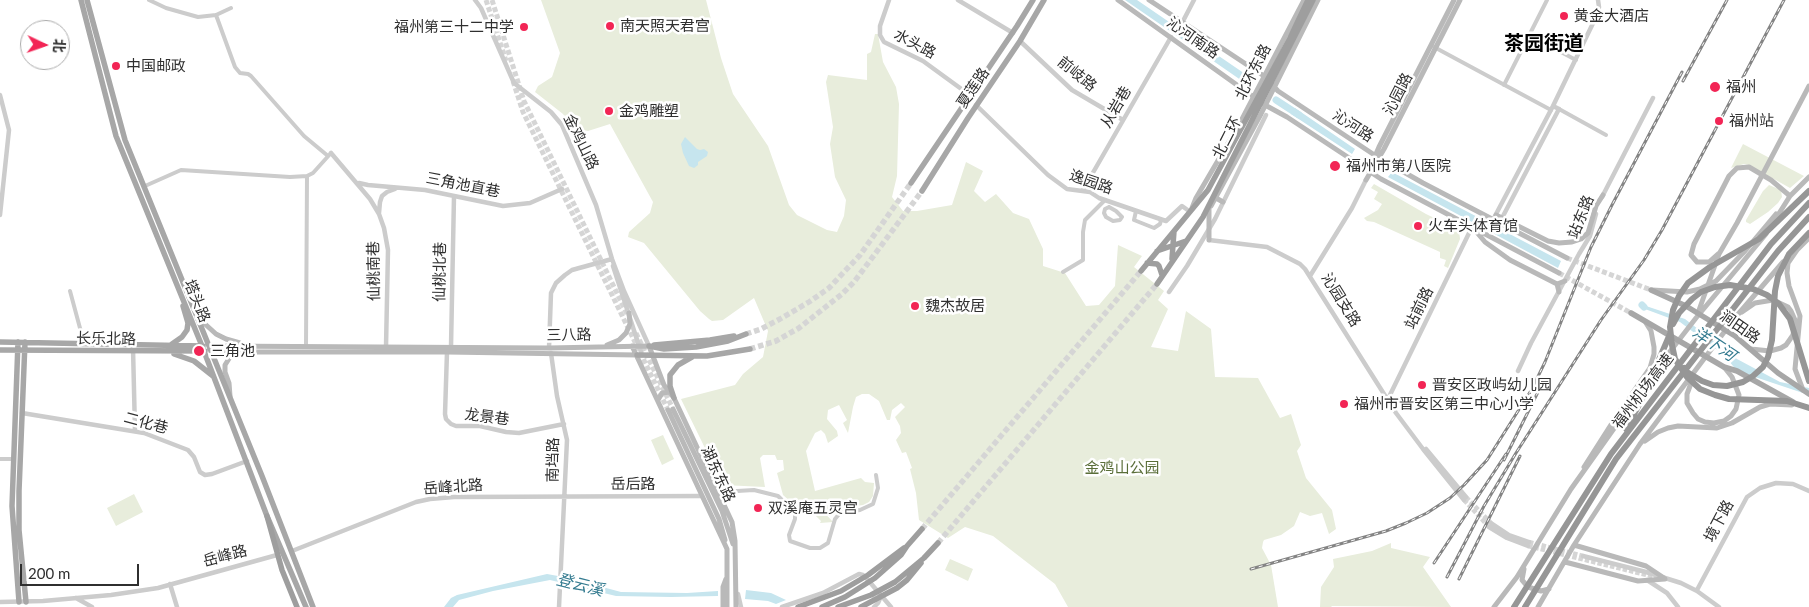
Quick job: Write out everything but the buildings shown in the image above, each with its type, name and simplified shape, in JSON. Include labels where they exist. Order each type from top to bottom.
[{"type":"highway","name":"北二环","points":[[1156,284],[1203,217],[1217,180],[1290,38],[1306,0]]},
{"type":"highway","name":"北二环","points":[[1141,271],[1217,180],[1313,0]]},
{"type":"highway","points":[[1809,192],[1759,240],[1710,267],[1688,283],[1679,296],[1673,310],[1670,327],[1671,353],[1681,371],[1700,389],[1729,399],[1787,401],[1809,409]]},
{"type":"highway","name":"福州机场高速","points":[[1514,607],[1616,446],[1771,244],[1809,203]]},
{"type":"highway","name":"福州机场高速","points":[[1525,607],[1616,459],[1778,251],[1809,217]]},
{"type":"highway","points":[[1172,261],[1174,231]]},
{"type":"highway","points":[[1671,353],[1687,372],[1713,385],[1727,386],[1743,382],[1754,376],[1763,367],[1768,357],[1772,340],[1774,291],[1778,276],[1789,254],[1809,233]]},
{"type":"highway","points":[[1157,251],[1186,241]]},
{"type":"highway","points":[[1147,263],[1160,266],[1162,275]]},
{"type":"highway","points":[[1616,446],[1642,399],[1679,313],[1701,292],[1730,285],[1753,288],[1779,304],[1790,320],[1809,381]]},
{"type":"highway","points":[[267,516],[282,570],[297,607]]},
{"type":"highway","points":[[822,607],[855,591],[885,570],[901,555],[922,529]]},
{"type":"highway","points":[[861,607],[891,592],[938,543]]},
{"type":"highway","points":[[798,607],[841,591],[868,575],[907,546]]},
{"type":"highway","points":[[838,607],[882,590],[914,570]]},
{"type":"main road","name":"塔头路","points":[[81,0],[116,136],[203,349],[267,516],[306,607]]},
{"type":"main road","name":"塔头路","points":[[87,0],[126,140],[313,607]]},
{"type":"main road","name":"夏莲路","points":[[912,183],[1033,0]]},
{"type":"main road","name":"夏莲路","points":[[922,191],[976,105],[1020,41],[1044,0]]},
{"type":"main road","name":"沁河南路","points":[[1118,0],[1254,96]]},
{"type":"main road","name":"沁河南路","points":[[1150,0],[1264,76]]},
{"type":"main road","name":"北环东路","points":[[1191,209],[1306,0]]},
{"type":"main road","points":[[1203,217],[1245,150],[1265,105],[1318,0]]},
{"type":"main road","points":[[1434,47],[1454,0]]},
{"type":"main road","name":"沁园路","points":[[1366,180],[1460,0]]},
{"type":"main road","name":"沁河路","points":[[1264,76],[1274,87],[1377,157],[1423,184],[1494,217],[1566,258]]},
{"type":"main road","points":[[1696,318],[1719,254],[1809,86]]},
{"type":"main road","name":"沁河路","points":[[1254,96],[1265,105],[1287,116],[1387,182],[1559,273]]},
{"type":"main road","points":[[1719,254],[1709,262],[1697,262],[1691,255],[1694,244],[1729,176],[1737,168],[1749,167],[1771,180],[1790,196]]},
{"type":"main road","points":[[1652,290],[1687,292],[1700,289],[1716,281],[1745,252],[1790,196],[1809,177]]},
{"type":"main road","points":[[1494,217],[1502,218],[1548,241],[1560,243],[1575,242],[1588,233],[1596,206],[1603,195]]},
{"type":"main road","points":[[1571,489],[1696,318],[1762,240],[1790,196]]},
{"type":"main road","points":[[1216,198],[1223,202]]},
{"type":"main road","points":[[1209,208],[1209,240]]},
{"type":"main road","points":[[1472,227],[1482,240],[1508,258],[1557,284],[1559,292]]},
{"type":"main road","points":[[1538,607],[1574,545],[1640,444],[1734,319],[1782,264],[1809,238]]},
{"type":"main road","points":[[1798,249],[1788,263],[1787,273],[1789,286],[1800,316],[1795,369],[1803,390]]},
{"type":"main road","points":[[1557,284],[1565,281]]},
{"type":"main road","name":"涧田路","points":[[1652,290],[1686,306],[1735,336],[1778,372],[1809,394]]},
{"type":"main road","points":[[172,344],[182,337],[188,327],[182,297]]},
{"type":"main road","points":[[1734,319],[1755,303],[1768,300],[1784,304],[1791,311],[1795,320],[1794,330],[1791,340],[1786,345],[1770,351],[1751,349]]},
{"type":"main road","points":[[603,347],[617,341],[626,333],[630,324],[629,313]]},
{"type":"main road","points":[[1631,313],[1724,368],[1737,371],[1809,409]]},
{"type":"main road","points":[[197,314],[205,324],[220,336],[250,345]]},
{"type":"main road","points":[[1494,607],[1527,562],[1588,459],[1650,368],[1654,347],[1651,331],[1646,323]]},
{"type":"main road","points":[[736,607],[736,552],[733,526],[672,395],[664,384],[649,346],[664,348],[696,346],[728,340],[746,334]]},
{"type":"main road","name":"长乐北路","points":[[0,342],[172,344],[203,349]]},
{"type":"main road","points":[[19,602],[12,506],[12,460],[18,350],[22,342]]},
{"type":"main road","points":[[22,342],[25,350],[19,515],[26,602]]},
{"type":"main road","name":"三八路","points":[[211,349],[250,345],[449,350]]},
{"type":"main road","points":[[632,346],[640,355],[658,400],[727,549],[727,607]]},
{"type":"main road","name":"三八路","points":[[550,350],[649,346]]},
{"type":"main road","name":"三八路","points":[[211,349],[240,352],[550,350],[640,355]]},
{"type":"main road","name":"长乐北路","points":[[0,350],[133,352],[211,349]]},
{"type":"main road","points":[[640,355],[693,356],[726,354],[750,349]]},
{"type":"main road","points":[[162,351],[191,359],[214,377]]},
{"type":"main road","points":[[230,399],[225,365],[230,357],[240,352]]},
{"type":"main road","points":[[672,395],[670,375],[678,365],[693,356]]},
{"type":"main road","points":[[1697,369],[1687,394],[1687,403],[1698,419],[1714,423],[1724,421],[1731,416],[1739,402],[1738,388],[1724,368]]},
{"type":"main road","points":[[658,400],[662,393],[672,395]]},
{"type":"main road","points":[[1640,444],[1668,428],[1678,426],[1717,428],[1732,423],[1760,407],[1770,404],[1802,406]]},
{"type":"main road","name":"湖东东路","points":[[727,549],[719,519],[670,410],[722,511],[736,552]]},
{"type":"main road","points":[[1574,545],[1646,566],[1665,579]]},
{"type":"main road","points":[[1527,562],[1522,575],[1525,584],[1537,591],[1549,589]]},
{"type":"main road","points":[[1565,562],[1638,581],[1665,579]]},
{"type":"main road","points":[[722,607],[723,587],[728,576]]},
{"type":"street","points":[[149,0],[188,15],[206,17],[216,15],[231,8]]},
{"type":"street","name":"金鸡山路","points":[[475,0],[481,8],[514,83],[551,112],[562,125],[596,206],[612,259]]},
{"type":"street","name":"水头路","points":[[890,0],[880,26],[880,35],[884,42],[929,65],[971,96]]},
{"type":"street","points":[[958,0],[1013,32]]},
{"type":"street","points":[[1182,22],[1194,0]]},
{"type":"street","points":[[1504,85],[1547,0]]},
{"type":"street","points":[[1494,217],[1576,60],[1598,14],[1598,0]]},
{"type":"street","points":[[145,186],[181,170],[290,177],[308,176],[330,155],[304,136],[251,76],[240,73],[216,15]]},
{"type":"street","points":[[1529,35],[1576,60]]},
{"type":"street","name":"从岩巷","points":[[1084,190],[1171,37]]},
{"type":"street","name":"前岐路","points":[[1020,41],[1072,90],[1123,120]]},
{"type":"street","points":[[1434,47],[1504,85],[1552,108],[1559,109],[1606,134]]},
{"type":"street","points":[[0,95],[8,122],[9,135],[0,215]]},
{"type":"street","name":"站东路","points":[[1518,371],[1531,343],[1590,236],[1603,195],[1653,98]]},
{"type":"street","name":"逸园路","points":[[976,105],[1052,179],[1067,189],[1084,190],[1105,200],[1161,220]]},
{"type":"street","points":[[1502,218],[1559,109]]},
{"type":"street","points":[[1169,292],[1188,266],[1209,228],[1223,202],[1245,150],[1266,116]]},
{"type":"street","name":"仙桃南巷","points":[[330,155],[357,182],[379,214],[386,234],[388,250],[386,347]]},
{"type":"street","points":[[306,346],[308,176]]},
{"type":"street","name":"沁园路","points":[[1310,276],[1352,208],[1366,180]]},
{"type":"street","name":"三角池直巷","points":[[357,182],[368,185],[426,190],[497,206],[513,206],[536,201],[562,189]]},
{"type":"street","points":[[379,214],[382,196],[386,192],[398,188]]},
{"type":"street","name":"仙桃北巷","points":[[449,350],[454,196]]},
{"type":"street","points":[[1063,272],[1083,260],[1085,220],[1105,200]]},
{"type":"street","points":[[1136,211],[1134,220],[1154,228],[1160,224],[1161,220],[1166,222],[1182,206],[1191,209]]},
{"type":"street","points":[[1112,208],[1122,217],[1120,220],[1108,220],[1104,213],[1105,209],[1112,208]]},
{"type":"street","name":"站前路","points":[[1388,399],[1472,227]]},
{"type":"street","name":"沁园支路","points":[[1209,240],[1267,247],[1300,264],[1310,276],[1410,432],[1465,499]]},
{"type":"street","points":[[612,259],[613,271],[640,346],[640,355]]},
{"type":"street","points":[[612,259],[649,346]]},
{"type":"street","name":"南垱路","points":[[559,607],[567,440],[556,396],[550,350],[551,293],[556,284],[572,270],[612,259]]},
{"type":"street","points":[[70,291],[84,343]]},
{"type":"street","points":[[133,344],[135,431]]},
{"type":"street","name":"龙景巷","points":[[449,350],[445,414],[446,419],[451,424],[456,426],[480,426],[514,433],[529,432],[564,424]]},
{"type":"street","name":"二化巷","points":[[22,413],[135,431],[188,450],[194,457],[200,472],[205,475],[247,461]]},
{"type":"street","points":[[0,459],[12,460]]},
{"type":"street","points":[[720,495],[754,490],[778,496],[794,513],[795,519],[789,535],[790,541],[810,548],[820,548],[828,543],[835,519],[840,513],[860,510],[873,504],[878,488],[876,475]]},
{"type":"street","name":"境下路","points":[[1696,590],[1744,502],[1750,495],[1764,486],[1780,483],[1797,485],[1809,491]]},
{"type":"street","name":"岳后路","points":[[564,497],[702,496]]},
{"type":"street","name":"岳峰北路","points":[[292,551],[412,504],[430,499],[564,497]]},
{"type":"street","points":[[1490,525],[1528,544]]},
{"type":"street","name":"岳峰路","points":[[0,602],[26,602],[111,594],[170,584],[278,555]]},
{"type":"street","points":[[1583,556],[1646,572],[1696,590],[1719,607]]},
{"type":"street","points":[[782,607],[823,593],[860,574],[892,607]]},
{"type":"street","points":[[1647,580],[1667,593],[1678,607]]},
{"type":"street","points":[[170,584],[177,607]]},
{"type":"street","points":[[736,587],[741,607]]},
{"type":"street","points":[[874,607],[878,604],[881,595]]},
{"type":"street","points":[[75,598],[92,607]]},
{"type":"green space","name":"金鸡山公园","points":[[541,0],[706,0],[721,58],[733,94],[768,146],[789,205],[797,215],[827,230],[837,232],[844,216],[846,200],[835,177],[830,144],[833,127],[826,82],[828,75],[867,80],[867,54],[871,52],[875,34],[878,34],[883,62],[896,87],[899,104],[897,176],[892,197],[903,211],[917,211],[952,205],[966,162],[983,171],[974,191],[985,202],[996,194],[1013,213],[1029,219],[1043,249],[1043,266],[1065,273],[1086,306],[1099,305],[1115,286],[1118,245],[1142,256],[1134,267],[1164,291],[1158,300],[1168,309],[1151,347],[1178,351],[1186,311],[1211,329],[1215,377],[1258,378],[1280,418],[1291,414],[1301,445],[1297,451],[1306,478],[1332,510],[1336,529],[1329,534],[1322,513],[1310,516],[1300,512],[1294,526],[1281,535],[1264,540],[1262,548],[1271,565],[1278,607],[1068,607],[1055,584],[993,536],[965,527],[948,538],[919,520],[916,493],[910,469],[912,468],[906,452],[902,453],[896,440],[901,433],[900,426],[895,417],[905,407],[901,403],[892,410],[890,420],[887,420],[879,401],[869,394],[862,394],[856,397],[848,433],[843,423],[847,420],[839,405],[828,410],[827,419],[837,431],[838,436],[828,443],[825,434],[821,430],[815,433],[806,451],[815,491],[861,478],[865,482],[874,483],[873,496],[869,502],[863,505],[823,511],[833,522],[820,523],[821,521],[812,512],[806,516],[806,514],[800,513],[800,510],[783,495],[777,473],[784,470],[783,460],[777,460],[775,455],[763,455],[760,458],[765,487],[723,485],[681,399],[735,385],[743,374],[763,357],[768,331],[754,298],[723,320],[712,321],[709,319],[700,311],[644,243],[628,237],[629,232],[650,213],[653,202],[610,124],[588,131],[573,128],[563,114],[535,92],[538,86],[552,77],[560,53]]},
{"type":"green space","points":[[1743,144],[1804,176],[1790,188],[1749,165],[1744,164],[1731,168]]},
{"type":"green space","name":"火车头体育馆","points":[[1374,184],[1426,214],[1459,230],[1460,239],[1448,268],[1444,266],[1446,260],[1440,258],[1440,252],[1374,222],[1367,221],[1364,218],[1378,210],[1382,204],[1374,199],[1378,192],[1371,188]]},
{"type":"green space","points":[[1769,185],[1781,190],[1782,197],[1768,212],[1750,224],[1746,222],[1763,191]]},
{"type":"green space","points":[[663,435],[674,459],[662,465],[651,440]]},
{"type":"green space","points":[[134,494],[143,512],[116,526],[107,508]]},
{"type":"green space","points":[[1391,543],[1391,548],[1430,557],[1423,567],[1451,607],[1320,607],[1321,587],[1334,567],[1333,559],[1372,551]]},
{"type":"green space","points":[[950,559],[973,569],[968,581],[945,570]]},
{"type":"water","points":[[1125,0],[1137,0],[1251,78],[1248,85]]},
{"type":"water","points":[[1295,108],[1355,149],[1352,154],[1291,114]]},
{"type":"water","points":[[685,137],[697,149],[704,149],[708,152],[707,156],[698,162],[698,165],[694,168],[689,166],[683,153],[681,144]]},
{"type":"water","points":[[1392,172],[1561,261],[1558,268],[1388,177]]},
{"type":"water","name":"洋下河","points":[[1646,306],[1685,319],[1737,359],[1780,382],[1809,388],[1809,395],[1737,371],[1725,356],[1680,322],[1645,309]]},
{"type":"water","name":"登云溪","points":[[547,574],[621,592],[687,593],[718,591],[718,596],[616,596],[550,580],[493,591],[459,600],[453,607],[444,607],[451,598],[457,595]]},
{"type":"water","points":[[746,590],[771,593],[786,600],[776,604],[768,601],[745,599]]},
{"type":"waterway","points":[[1276,100],[1299,115]]},
{"type":"tunnel","points":[[486,0],[506,61]]},
{"type":"tunnel","points":[[492,0],[524,101],[627,314]]},
{"type":"tunnel","points":[[513,81],[523,112],[668,410]]},
{"type":"tunnel","points":[[746,334],[780,319],[829,288],[860,255],[911,183]]},
{"type":"tunnel","points":[[750,349],[776,341],[799,328],[842,294],[854,282],[922,191]]},
{"type":"tunnel","points":[[1567,258],[1651,290]]},
{"type":"tunnel","points":[[922,529],[1141,271]]},
{"type":"tunnel","points":[[1559,273],[1631,313]]},
{"type":"tunnel","points":[[938,543],[1157,284]]},
{"type":"tunnel","points":[[636,333],[673,409]]},
{"type":"tunnel","points":[[1466,497],[1491,523]]},
{"type":"tunnel","points":[[1464,500],[1489,527]]},
{"type":"tunnel","points":[[1529,542],[1583,556]]},
{"type":"tunnel","points":[[1528,546],[1659,578]]},
{"type":"railway","points":[[1683,81],[1727,0]]},
{"type":"railway","points":[[1447,577],[1484,506],[1516,453],[1601,320],[1644,260],[1662,230],[1784,0]]},
{"type":"railway","points":[[1251,569],[1386,531],[1406,523],[1427,513],[1450,498],[1487,460],[1532,389],[1545,362],[1591,247],[1682,72]]},
{"type":"railway","points":[[1504,460],[1543,382]]},
{"type":"railway","points":[[1434,563],[1506,454]]},
{"type":"railway","points":[[1459,579],[1520,456]]},
{"type":"place","name":"黄金大酒店","points":[[1564,16]]},
{"type":"place","name":"南天照天君宫","points":[[610,26]]},
{"type":"place","name":"福州第三十二中学","points":[[524,27]]},
{"type":"place","name":"中国邮政","points":[[116,66]]},
{"type":"place","name":"福州","points":[[1715,87]]},
{"type":"place","name":"金鸡雕塑","points":[[609,111]]},
{"type":"place","name":"福州站","points":[[1719,121]]},
{"type":"place","name":"福州市第八医院","points":[[1335,166]]},
{"type":"place","name":"火车头体育馆","points":[[1418,226]]},
{"type":"place","name":"魏杰故居","points":[[915,306]]},
{"type":"place","name":"三角池","points":[[199,351]]},
{"type":"place","name":"晋安区政屿幼儿园","points":[[1422,385]]},
{"type":"place","name":"福州市晋安区第三中心小学","points":[[1344,404]]},
{"type":"place","name":"双溪庵五灵宫","points":[[758,508]]},
{"type":"district","name":"茶园街道","points":[[1544,44]]}]
